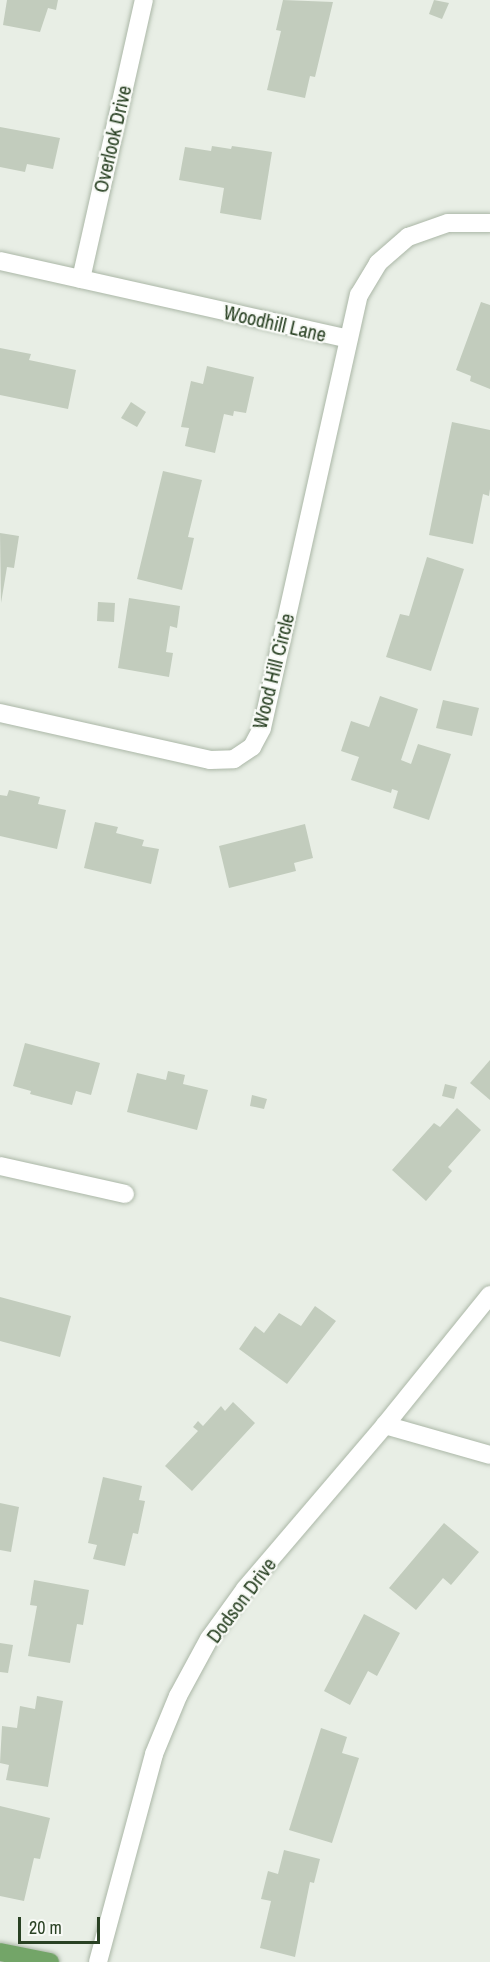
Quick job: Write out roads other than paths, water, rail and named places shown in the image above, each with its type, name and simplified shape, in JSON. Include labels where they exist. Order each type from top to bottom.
[{"type":"main road","points":[[0,1952],[50,1962]]},
{"type":"street","name":"Overlook Drive","points":[[81,279],[144,0]]},
{"type":"street","name":"Woodhill Lane","points":[[0,261],[348,339],[359,295],[378,263],[408,237],[448,223],[490,223]]},
{"type":"street","name":"Wood Hill Circle","points":[[0,713],[210,760],[234,759],[252,747],[262,728],[348,339]]},
{"type":"street","points":[[0,1166],[125,1194]]},
{"type":"street","name":"Dodson Drive","points":[[98,1962],[154,1754],[178,1696],[209,1639],[245,1590],[385,1425],[490,1295]]},
{"type":"street","points":[[385,1425],[490,1455]]}]
